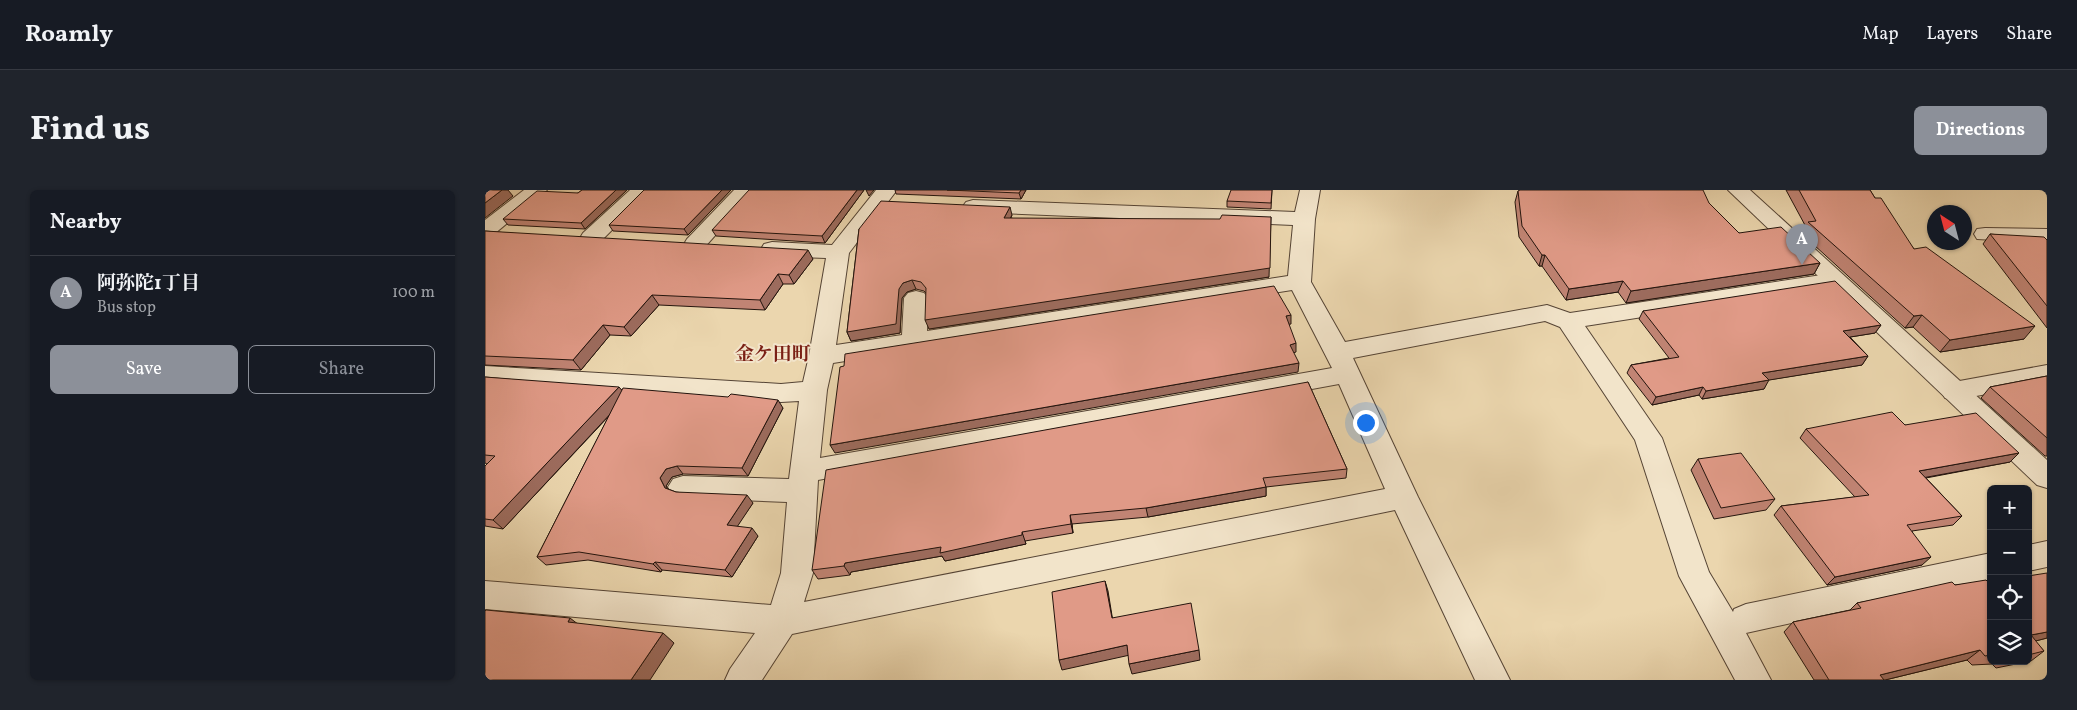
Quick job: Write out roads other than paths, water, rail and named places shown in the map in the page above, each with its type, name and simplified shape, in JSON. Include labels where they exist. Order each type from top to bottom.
[{"type":"street","points":[[485,231],[537,190]]},
{"type":"street","points":[[619,240],[581,238],[642,190]]},
{"type":"street","points":[[1310,190],[1304,219],[1299,282],[1343,363],[1403,497],[1493,680]]},
{"type":"street","points":[[1738,190],[2047,477]]},
{"type":"street","points":[[724,246],[686,244],[743,193]]},
{"type":"street","points":[[742,680],[782,621],[797,573],[804,481],[814,390],[822,356],[838,252],[887,198]]},
{"type":"street","points":[[957,205],[1304,219]]},
{"type":"street","points":[[485,231],[514,234]]},
{"type":"street","points":[[1985,234],[2035,236]]},
{"type":"street","points":[[752,247],[838,252]]},
{"type":"street","points":[[683,488],[804,481],[1343,363],[1547,313],[1569,321],[1835,280]]},
{"type":"street","points":[[822,356],[1299,282]]},
{"type":"street","points":[[914,343],[916,298]]},
{"type":"street","points":[[1569,321],[1648,438],[1695,576],[1754,680]]},
{"type":"street","points":[[1954,391],[2047,374]]},
{"type":"street","points":[[485,375],[781,393],[814,390]]},
{"type":"street","points":[[485,595],[782,621],[1403,497]]},
{"type":"street","points":[[2032,557],[2047,554]]},
{"type":"street","points":[[1746,619],[1987,567]]},
{"type":"place","name":"阿弥陀1丁目","points":[[1802,265]]},
{"type":"district","name":"金ケ田町","points":[[773,355]]}]
